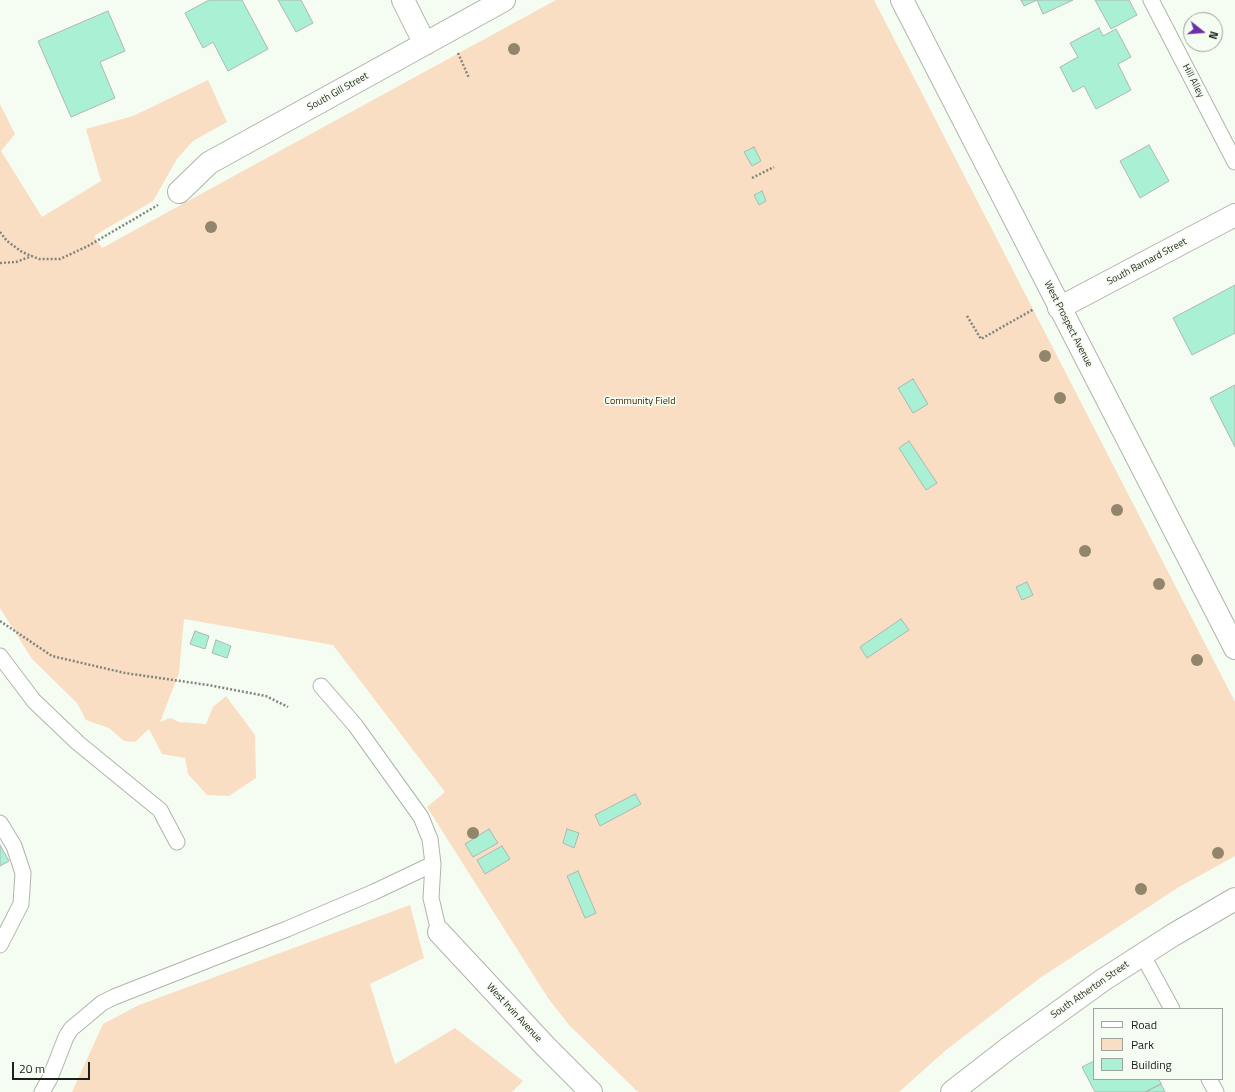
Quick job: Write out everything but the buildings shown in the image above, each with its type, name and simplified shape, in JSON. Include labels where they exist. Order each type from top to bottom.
[{"type":"street","points":[[403,0],[425,44]]},
{"type":"street","name":"South Gill Street","points":[[179,192],[209,163],[504,0]]},
{"type":"street","name":"West Prospect Avenue","points":[[902,0],[1056,303],[1235,648]]},
{"type":"street","name":"South Barnard Street","points":[[1056,303],[1235,215]]},
{"type":"street","name":"South Atherton Street","points":[[959,1090],[1065,1006],[1142,954],[1235,899]]},
{"type":"street","name":"West Irvin Avenue","points":[[439,932],[546,1047],[591,1092]]},
{"type":"lane","name":"Hill Alley","points":[[1151,0],[1235,162]]},
{"type":"lane","points":[[0,656],[34,701],[78,743],[160,810],[177,842]]},
{"type":"lane","points":[[321,686],[355,725],[421,817],[430,839],[433,864],[431,898],[439,932]]},
{"type":"lane","points":[[0,823],[14,846],[23,873],[21,904],[0,945]]},
{"type":"lane","points":[[42,1092],[50,1078],[66,1037],[71,1029],[102,1003],[287,929],[374,892],[433,864]]},
{"type":"lane","points":[[1142,954],[1171,1008]]},
{"type":"lane","points":[[1210,1080],[1216,1092]]},
{"type":"path","points":[[461,59],[469,78]]},
{"type":"path","points":[[752,178],[774,167]]},
{"type":"path","points":[[0,232],[7,241],[22,252],[39,259],[60,259],[130,223],[179,192]]},
{"type":"path","points":[[0,263],[16,262],[33,256]]},
{"type":"path","points":[[967,316],[981,339],[1056,303]]},
{"type":"path","points":[[0,621],[52,656],[125,673],[208,685],[266,696],[288,707]]},
{"type":"green space","name":"Community Field","points":[[556,0],[874,0],[1235,702],[1235,856],[1179,887],[1040,978],[946,1050],[899,1092],[638,1092],[569,1025],[548,998],[427,807],[445,792],[333,645],[184,619],[179,673],[160,722],[170,718],[179,722],[206,724],[213,707],[226,696],[255,735],[256,778],[229,796],[207,795],[188,774],[185,758],[162,754],[149,729],[135,742],[124,741],[109,728],[86,720],[77,703],[32,659],[0,608],[0,104],[15,134],[1,151],[42,217],[101,181],[86,129],[133,116],[208,80],[227,122],[193,141],[177,159],[153,201],[94,236],[102,248]]},
{"type":"green space","points":[[410,905],[424,958],[370,984],[395,1064],[455,1028],[523,1081],[512,1092],[72,1092],[103,1024],[139,1005]]}]
